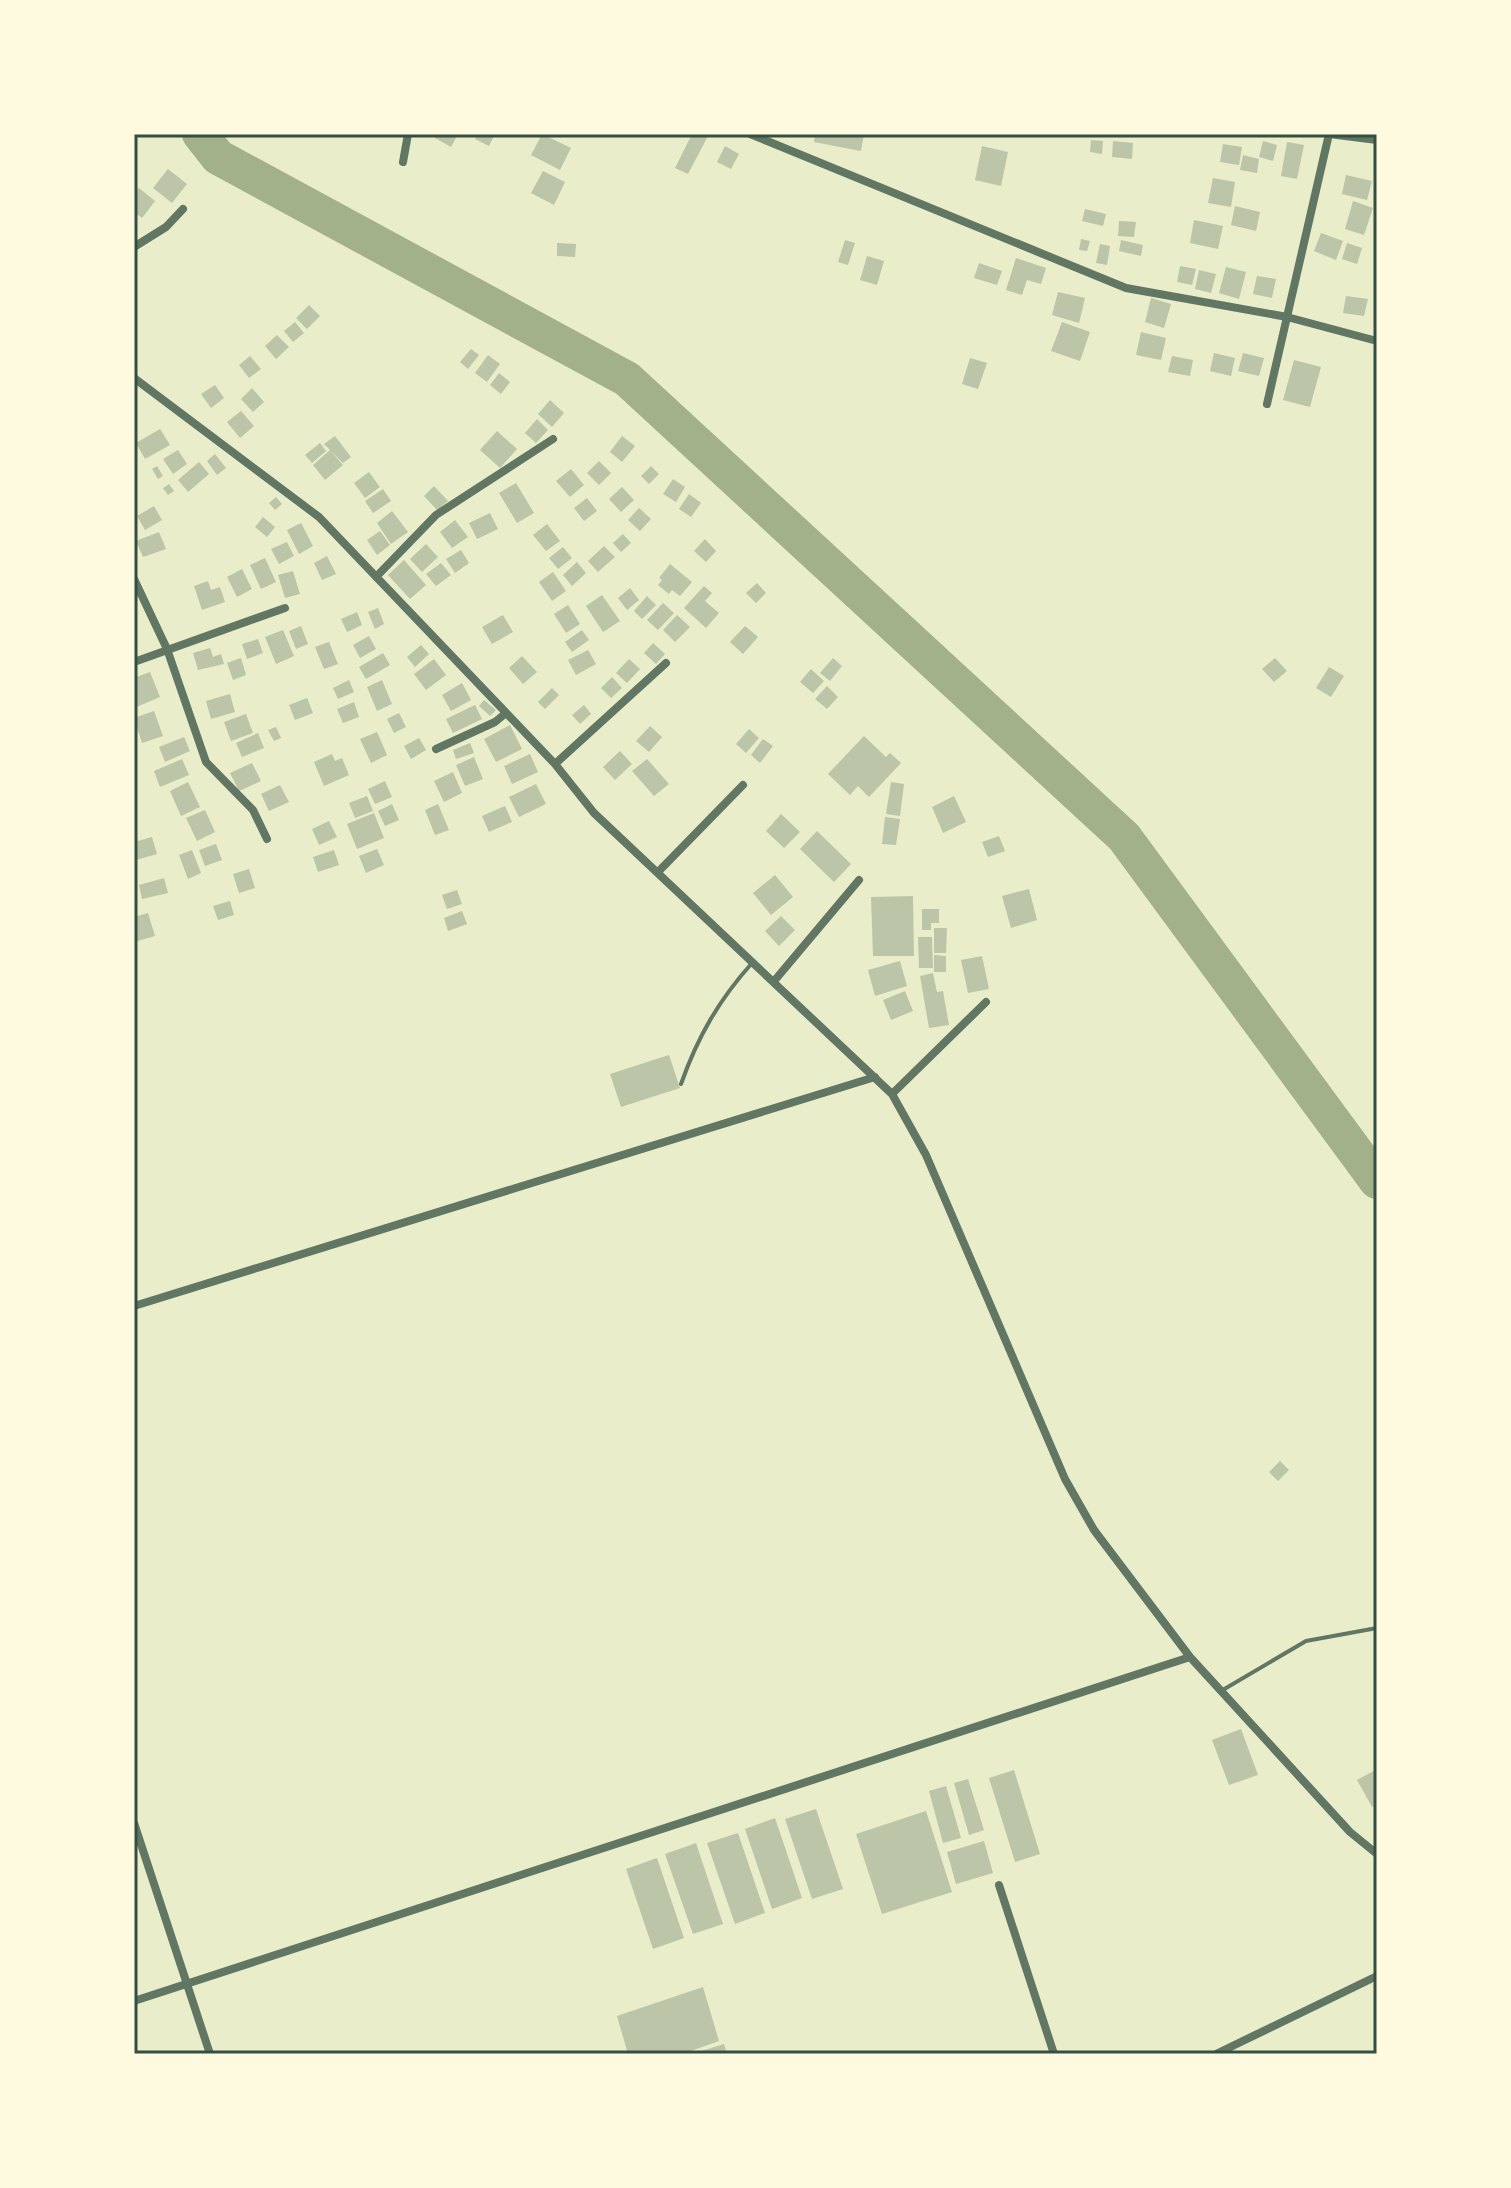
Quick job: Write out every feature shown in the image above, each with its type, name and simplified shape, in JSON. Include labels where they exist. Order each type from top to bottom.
[{"type":"street","points":[[403,162],[408,134]]},
{"type":"street","points":[[1267,404],[1329,134],[1377,140]]},
{"type":"street","points":[[754,135],[1126,288],[1287,317],[1377,341]]},
{"type":"street","points":[[134,247],[166,227],[183,209]]},
{"type":"street","points":[[134,378],[319,517],[555,764],[594,813],[775,980],[892,1094],[926,1155],[1065,1479],[1094,1530],[1190,1657],[1350,1832],[1377,1854]]},
{"type":"street","points":[[376,577],[436,515],[553,439]]},
{"type":"street","points":[[134,579],[167,649],[206,762],[253,810],[267,839]]},
{"type":"street","points":[[134,662],[285,608]]},
{"type":"street","points":[[555,764],[666,663]]},
{"type":"street","points":[[436,749],[495,722],[506,713]]},
{"type":"street","points":[[658,872],[743,785]]},
{"type":"street","points":[[775,980],[859,880]]},
{"type":"street","points":[[892,1094],[986,1002]]},
{"type":"street","points":[[134,1306],[875,1077]]},
{"type":"street","points":[[134,2001],[1190,1657]]},
{"type":"street","points":[[134,1823],[210,2054]]},
{"type":"street","points":[[999,1885],[1054,2054]]},
{"type":"street","points":[[1216,2054],[1377,1976]]},
{"type":"lane","points":[[681,1084],[695,1045],[721,998],[754,961]]},
{"type":"lane","points":[[1221,1691],[1306,1641],[1377,1628]]},
{"type":"building","points":[[437,134],[458,134],[451,147],[435,138]]},
{"type":"building","points":[[478,134],[495,134],[489,146],[475,139]]},
{"type":"building","points":[[542,134],[571,148],[560,170],[531,155]]},
{"type":"building","points":[[692,134],[709,134],[688,174],[675,168]]},
{"type":"building","points":[[815,134],[864,134],[861,151],[814,142]]},
{"type":"building","points":[[1091,140],[1103,141],[1102,154],[1090,152]]},
{"type":"building","points":[[1113,141],[1133,143],[1132,159],[1112,157]]},
{"type":"building","points":[[1263,141],[1277,145],[1273,161],[1259,157]]},
{"type":"building","points":[[1287,142],[1304,145],[1297,179],[1281,176]]},
{"type":"building","points":[[1223,144],[1242,147],[1239,165],[1220,162]]},
{"type":"building","points":[[725,146],[739,154],[731,169],[717,162]]},
{"type":"building","points":[[982,146],[1008,152],[1001,186],[975,180]]},
{"type":"building","points":[[1243,155],[1259,159],[1257,173],[1240,170]]},
{"type":"building","points":[[168,169],[187,184],[172,203],[153,188]]},
{"type":"building","points":[[543,171],[565,182],[554,205],[531,193]]},
{"type":"building","points":[[1346,175],[1372,181],[1367,200],[1342,194]]},
{"type":"building","points":[[1213,178],[1235,182],[1231,207],[1208,203]]},
{"type":"building","points":[[139,188],[155,201],[142,218],[134,212],[134,195]]},
{"type":"building","points":[[1353,201],[1373,208],[1364,235],[1345,229]]},
{"type":"building","points":[[1235,206],[1260,212],[1256,231],[1231,225]]},
{"type":"building","points":[[1085,209],[1106,214],[1103,226],[1082,221]]},
{"type":"building","points":[[1194,220],[1223,226],[1218,249],[1190,243]]},
{"type":"building","points":[[1119,221],[1136,222],[1134,237],[1118,236]]},
{"type":"building","points":[[1321,233],[1343,241],[1336,260],[1314,251]]},
{"type":"building","points":[[1081,239],[1090,241],[1087,251],[1079,250]]},
{"type":"building","points":[[845,240],[855,243],[848,265],[838,262]]},
{"type":"building","points":[[1121,240],[1143,245],[1141,256],[1119,251]]},
{"type":"building","points":[[557,243],[576,244],[575,257],[557,256]]},
{"type":"building","points":[[1347,243],[1362,248],[1357,264],[1342,259]]},
{"type":"building","points":[[1100,244],[1110,246],[1107,265],[1096,263]]},
{"type":"building","points":[[867,256],[884,261],[877,285],[860,280]]},
{"type":"building","points":[[1016,258],[1046,268],[1041,284],[1027,280],[1022,295],[1006,290]]},
{"type":"building","points":[[979,263],[1002,271],[997,285],[974,278]]},
{"type":"building","points":[[1180,266],[1196,269],[1192,285],[1177,282]]},
{"type":"building","points":[[1226,267],[1246,272],[1239,299],[1219,293]]},
{"type":"building","points":[[1199,270],[1216,274],[1211,293],[1195,289]]},
{"type":"building","points":[[1257,276],[1276,279],[1272,298],[1253,294]]},
{"type":"building","points":[[1058,292],[1085,298],[1079,323],[1052,315]]},
{"type":"building","points":[[1346,296],[1368,299],[1364,316],[1343,313]]},
{"type":"building","points":[[1151,298],[1171,304],[1164,328],[1145,322]]},
{"type":"building","points":[[309,305],[320,316],[307,329],[296,318]]},
{"type":"building","points":[[295,322],[304,333],[293,342],[284,331]]},
{"type":"building","points":[[1062,322],[1090,332],[1080,361],[1051,351]]},
{"type":"building","points":[[1141,332],[1166,338],[1161,360],[1136,355]]},
{"type":"building","points":[[277,335],[289,347],[276,359],[265,346]]},
{"type":"building","points":[[471,349],[479,355],[468,369],[460,362]]},
{"type":"building","points":[[1214,353],[1235,358],[1231,376],[1210,371]]},
{"type":"building","points":[[1243,353],[1264,358],[1259,376],[1238,371]]},
{"type":"building","points":[[488,355],[500,364],[487,382],[475,373]]},
{"type":"building","points":[[250,356],[261,369],[249,378],[239,365]]},
{"type":"building","points":[[1172,356],[1193,360],[1190,376],[1168,372]]},
{"type":"building","points":[[970,358],[987,363],[978,389],[962,384]]},
{"type":"building","points":[[1294,360],[1321,367],[1310,407],[1283,400]]},
{"type":"building","points":[[499,373],[510,382],[501,394],[490,385]]},
{"type":"building","points":[[215,385],[224,398],[211,408],[201,394]]},
{"type":"building","points":[[252,388],[264,402],[253,412],[241,399]]},
{"type":"building","points":[[550,400],[564,413],[552,427],[538,414]]},
{"type":"building","points":[[241,411],[254,426],[240,438],[227,422]]},
{"type":"building","points":[[537,419],[548,430],[536,443],[525,433]]},
{"type":"building","points":[[160,429],[170,445],[145,459],[136,443]]},
{"type":"building","points":[[497,431],[517,449],[500,468],[480,450]]},
{"type":"building","points":[[335,436],[351,457],[343,463],[324,444]]},
{"type":"building","points":[[622,436],[635,446],[622,462],[610,452]]},
{"type":"building","points":[[320,443],[326,451],[312,463],[305,455]]},
{"type":"building","points":[[178,450],[187,464],[173,474],[163,459]]},
{"type":"building","points":[[330,450],[343,465],[325,480],[313,465]]},
{"type":"building","points":[[215,454],[226,468],[217,475],[207,461]]},
{"type":"building","points":[[599,461],[611,473],[599,485],[587,473]]},
{"type":"building","points":[[199,462],[209,474],[188,492],[178,480]]},
{"type":"building","points":[[157,466],[163,476],[158,479],[152,469]]},
{"type":"building","points":[[651,466],[659,474],[649,484],[641,476]]},
{"type":"building","points":[[571,469],[584,485],[570,497],[556,481]]},
{"type":"building","points":[[369,472],[380,487],[365,498],[354,483]]},
{"type":"building","points":[[673,479],[685,487],[676,502],[663,494]]},
{"type":"building","points":[[516,483],[534,513],[517,523],[499,493]]},
{"type":"building","points":[[169,484],[174,491],[168,495],[163,488]]},
{"type":"building","points":[[434,486],[448,501],[437,510],[424,496]]},
{"type":"building","points":[[622,487],[634,500],[621,512],[609,499]]},
{"type":"building","points":[[383,489],[391,501],[373,513],[365,501]]},
{"type":"building","points":[[689,494],[701,503],[691,517],[679,509]]},
{"type":"building","points":[[276,497],[282,504],[275,510],[269,503]]},
{"type":"building","points":[[587,498],[597,511],[584,521],[574,508]]},
{"type":"building","points":[[154,506],[162,520],[145,530],[137,516]]},
{"type":"building","points":[[639,508],[651,519],[640,531],[628,520]]},
{"type":"building","points":[[392,511],[408,532],[391,544],[377,523]]},
{"type":"building","points":[[490,513],[498,529],[477,539],[469,523]]},
{"type":"building","points":[[263,517],[275,527],[267,537],[255,527]]},
{"type":"building","points":[[455,520],[468,537],[452,548],[440,532]]},
{"type":"building","points":[[301,523],[313,546],[299,554],[287,530]]},
{"type":"building","points":[[547,524],[560,541],[546,551],[533,535]]},
{"type":"building","points":[[380,531],[390,545],[377,555],[367,540]]},
{"type":"building","points":[[159,532],[166,549],[143,557],[136,541]]},
{"type":"building","points":[[623,534],[631,543],[621,552],[613,543]]},
{"type":"building","points":[[705,539],[716,551],[706,562],[694,551]]},
{"type":"building","points":[[287,542],[294,556],[279,564],[271,549]]},
{"type":"building","points":[[426,544],[438,557],[422,572],[410,559]]},
{"type":"building","points":[[604,546],[615,557],[598,572],[588,561]]},
{"type":"building","points":[[563,547],[572,558],[558,569],[549,558]]},
{"type":"building","points":[[461,550],[469,563],[455,573],[446,559]]},
{"type":"building","points":[[327,556],[336,574],[322,580],[314,563]]},
{"type":"building","points":[[265,558],[276,582],[261,589],[250,565]]},
{"type":"building","points":[[404,560],[426,585],[410,599],[388,575]]},
{"type":"building","points":[[577,562],[586,573],[572,586],[563,575]]},
{"type":"building","points":[[441,563],[451,575],[436,586],[426,574]]},
{"type":"building","points":[[670,564],[692,582],[680,596],[672,590],[669,594],[658,585],[662,580],[659,578]]},
{"type":"building","points":[[242,569],[252,589],[237,597],[227,577]]},
{"type":"building","points":[[293,571],[300,594],[285,598],[278,575]]},
{"type":"building","points":[[553,572],[566,591],[552,601],[539,582]]},
{"type":"building","points":[[208,581],[211,590],[220,587],[225,602],[202,610],[194,586]]},
{"type":"building","points":[[757,583],[766,593],[756,603],[746,593]]},
{"type":"building","points":[[704,586],[712,593],[705,601],[719,613],[706,628],[684,608]]},
{"type":"building","points":[[630,588],[639,600],[627,610],[618,598]]},
{"type":"building","points":[[602,595],[620,621],[603,632],[586,606]]},
{"type":"building","points":[[647,596],[656,605],[642,619],[634,611]]},
{"type":"building","points":[[663,603],[674,613],[658,630],[647,620]]},
{"type":"building","points":[[568,605],[580,624],[566,633],[554,614]]},
{"type":"building","points":[[378,608],[384,624],[375,629],[368,612]]},
{"type":"building","points":[[357,612],[362,625],[347,632],[341,619]]},
{"type":"building","points":[[503,615],[513,632],[492,644],[482,627]]},
{"type":"building","points":[[677,615],[690,627],[675,642],[663,630]]},
{"type":"building","points":[[301,626],[308,644],[296,649],[289,631]]},
{"type":"building","points":[[745,626],[758,637],[743,654],[730,642]]},
{"type":"building","points":[[283,630],[294,656],[276,664],[265,637]]},
{"type":"building","points":[[582,630],[589,640],[572,652],[565,642]]},
{"type":"building","points":[[369,636],[376,649],[360,658],[353,645]]},
{"type":"building","points":[[258,639],[263,653],[247,659],[242,644]]},
{"type":"building","points":[[329,642],[338,664],[324,669],[315,647]]},
{"type":"building","points":[[653,643],[665,654],[656,664],[644,653]]},
{"type":"building","points":[[421,645],[429,654],[415,667],[407,657]]},
{"type":"building","points":[[210,648],[213,657],[221,654],[224,664],[198,670],[193,653]]},
{"type":"building","points":[[588,650],[596,664],[576,675],[568,660]]},
{"type":"building","points":[[383,653],[390,665],[366,679],[359,667]]},
{"type":"building","points":[[522,656],[537,672],[523,684],[509,668]]},
{"type":"building","points":[[241,658],[246,675],[233,680],[227,663]]},
{"type":"building","points":[[833,658],[842,666],[830,681],[820,673]]},
{"type":"building","points":[[1275,658],[1287,671],[1274,682],[1262,669]]},
{"type":"building","points":[[434,659],[446,675],[426,690],[414,674]]},
{"type":"building","points":[[629,659],[640,669],[627,683],[616,673]]},
{"type":"building","points":[[1329,667],[1344,676],[1331,697],[1316,688]]},
{"type":"building","points":[[811,669],[824,681],[813,693],[800,682]]},
{"type":"building","points":[[150,672],[160,697],[134,708],[134,678]]},
{"type":"building","points":[[612,677],[622,688],[611,698],[601,688]]},
{"type":"building","points":[[349,680],[354,692],[338,699],[333,688]]},
{"type":"building","points":[[382,680],[392,704],[377,711],[367,687]]},
{"type":"building","points":[[462,683],[471,700],[451,711],[442,695]]},
{"type":"building","points":[[827,686],[838,697],[827,709],[815,699]]},
{"type":"building","points":[[552,688],[559,695],[545,709],[538,702]]},
{"type":"building","points":[[230,694],[235,712],[211,719],[206,701]]},
{"type":"building","points":[[307,698],[313,713],[295,720],[289,705]]},
{"type":"building","points":[[484,700],[496,710],[490,716],[479,706]]},
{"type":"building","points":[[354,702],[359,717],[343,723],[337,709]]},
{"type":"building","points":[[475,705],[482,719],[453,733],[446,719]]},
{"type":"building","points":[[584,705],[591,714],[580,724],[572,715]]},
{"type":"building","points":[[154,711],[163,736],[142,743],[134,718]]},
{"type":"building","points":[[399,713],[406,727],[394,733],[387,719]]},
{"type":"building","points":[[246,714],[253,733],[231,741],[224,722]]},
{"type":"building","points":[[510,725],[522,749],[496,762],[484,739]]},
{"type":"building","points":[[650,726],[662,737],[649,752],[636,741]]},
{"type":"building","points":[[276,727],[281,738],[274,741],[268,730]]},
{"type":"building","points":[[749,729],[759,738],[746,753],[736,744]]},
{"type":"building","points":[[377,732],[387,755],[371,763],[360,739]]},
{"type":"building","points":[[258,733],[264,748],[242,757],[236,743]]},
{"type":"building","points":[[864,736],[886,757],[890,753],[901,763],[869,797],[858,786],[850,795],[828,774]]},
{"type":"building","points":[[184,737],[190,751],[165,762],[159,747]]},
{"type":"building","points":[[419,738],[426,750],[411,759],[404,746]]},
{"type":"building","points":[[763,739],[773,746],[760,763],[751,755]]},
{"type":"building","points":[[470,743],[474,753],[456,759],[453,750]]},
{"type":"building","points":[[620,751],[632,764],[615,780],[603,767]]},
{"type":"building","points":[[332,754],[335,761],[342,758],[349,775],[324,786],[314,762]]},
{"type":"building","points":[[530,754],[538,772],[512,784],[504,766]]},
{"type":"building","points":[[474,757],[483,779],[465,786],[456,765]]},
{"type":"building","points":[[182,759],[189,775],[160,787],[154,771]]},
{"type":"building","points":[[647,759],[669,784],[654,796],[632,771]]},
{"type":"building","points":[[252,763],[261,781],[239,791],[230,773]]},
{"type":"building","points":[[453,772],[462,793],[444,802],[434,781]]},
{"type":"building","points":[[385,781],[392,797],[375,804],[368,789]]},
{"type":"building","points":[[188,782],[200,807],[181,816],[170,791]]},
{"type":"building","points":[[891,782],[904,784],[900,816],[886,814]]},
{"type":"building","points":[[536,784],[546,804],[519,817],[509,797]]},
{"type":"building","points":[[280,785],[289,802],[269,811],[261,794]]},
{"type":"building","points":[[367,796],[373,811],[355,818],[349,803]]},
{"type":"building","points":[[954,796],[966,822],[943,833],[932,807]]},
{"type":"building","points":[[392,804],[399,820],[385,826],[378,811]]},
{"type":"building","points":[[438,804],[449,830],[435,835],[425,810]]},
{"type":"building","points":[[505,806],[512,822],[489,832],[482,816]]},
{"type":"building","points":[[205,810],[215,832],[197,841],[186,818]]},
{"type":"building","points":[[374,813],[384,838],[357,849],[347,824]]},
{"type":"building","points":[[781,814],[800,832],[784,848],[766,831]]},
{"type":"building","points":[[885,817],[900,819],[896,845],[882,844]]},
{"type":"building","points":[[329,821],[337,837],[319,845],[312,829]]},
{"type":"building","points":[[817,831],[851,864],[834,882],[800,849]]},
{"type":"building","points":[[999,836],[1005,851],[988,857],[982,842]]},
{"type":"building","points":[[152,837],[157,854],[136,860],[134,842]]},
{"type":"building","points":[[216,844],[222,860],[205,866],[199,850]]},
{"type":"building","points":[[377,849],[384,865],[366,873],[359,856]]},
{"type":"building","points":[[192,850],[201,873],[188,879],[179,855]]},
{"type":"building","points":[[334,850],[339,865],[318,872],[313,857]]},
{"type":"building","points":[[249,869],[255,888],[239,893],[233,874]]},
{"type":"building","points":[[775,875],[793,897],[771,915],[753,893]]},
{"type":"building","points":[[164,878],[168,893],[142,899],[139,885]]},
{"type":"building","points":[[1029,889],[1037,920],[1011,928],[1002,896]]},
{"type":"building","points":[[457,890],[462,904],[447,909],[442,895]]},
{"type":"building","points":[[913,896],[914,956],[873,956],[871,897]]},
{"type":"building","points":[[230,901],[234,915],[218,920],[213,906]]},
{"type":"building","points":[[922,909],[939,909],[939,923],[931,923],[931,930],[922,930]]},
{"type":"building","points":[[462,911],[467,924],[448,931],[444,918]]},
{"type":"building","points":[[148,913],[155,936],[134,942],[134,917]]},
{"type":"building","points":[[781,916],[795,930],[779,946],[765,931]]},
{"type":"building","points":[[934,928],[947,928],[946,953],[934,953]]},
{"type":"building","points":[[918,937],[932,937],[933,968],[919,968]]},
{"type":"building","points":[[934,955],[946,956],[946,972],[934,972]]},
{"type":"building","points":[[982,956],[989,989],[968,993],[961,960]]},
{"type":"building","points":[[900,961],[907,986],[875,996],[868,970]]},
{"type":"building","points":[[933,973],[937,992],[943,991],[949,1025],[929,1028],[920,976]]},
{"type":"building","points":[[905,991],[913,1011],[891,1020],[883,1000]]},
{"type":"building","points":[[669,1055],[680,1088],[621,1107],[610,1074]]},
{"type":"building","points":[[1280,1461],[1289,1470],[1278,1481],[1269,1472]]},
{"type":"building","points":[[1241,1729],[1258,1775],[1229,1785],[1212,1740]]},
{"type":"building","points":[[1377,1769],[1377,1805],[1372,1807],[1357,1780]]},
{"type":"building","points":[[1014,1770],[1040,1854],[1015,1862],[989,1778]]},
{"type":"building","points":[[968,1779],[984,1830],[969,1835],[954,1783]]},
{"type":"building","points":[[946,1786],[961,1838],[943,1843],[929,1791]]},
{"type":"building","points":[[816,1809],[843,1889],[812,1899],[785,1819]]},
{"type":"building","points":[[926,1811],[952,1892],[882,1914],[856,1834]]},
{"type":"building","points":[[775,1818],[802,1898],[772,1909],[745,1829]]},
{"type":"building","points":[[738,1833],[765,1913],[735,1924],[707,1843]]},
{"type":"building","points":[[984,1841],[993,1873],[956,1884],[947,1852]]},
{"type":"building","points":[[696,1843],[723,1924],[693,1934],[665,1854]]},
{"type":"building","points":[[657,1858],[684,1938],[653,1949],[626,1869]]},
{"type":"building","points":[[703,1987],[719,2041],[682,2054],[628,2054],[617,2016]]},
{"type":"building","points":[[724,2044],[727,2054],[695,2054],[695,2053]]},
{"type":"waterway","points":[[200,134],[218,157],[627,379],[1124,837],[1377,1181]]}]
